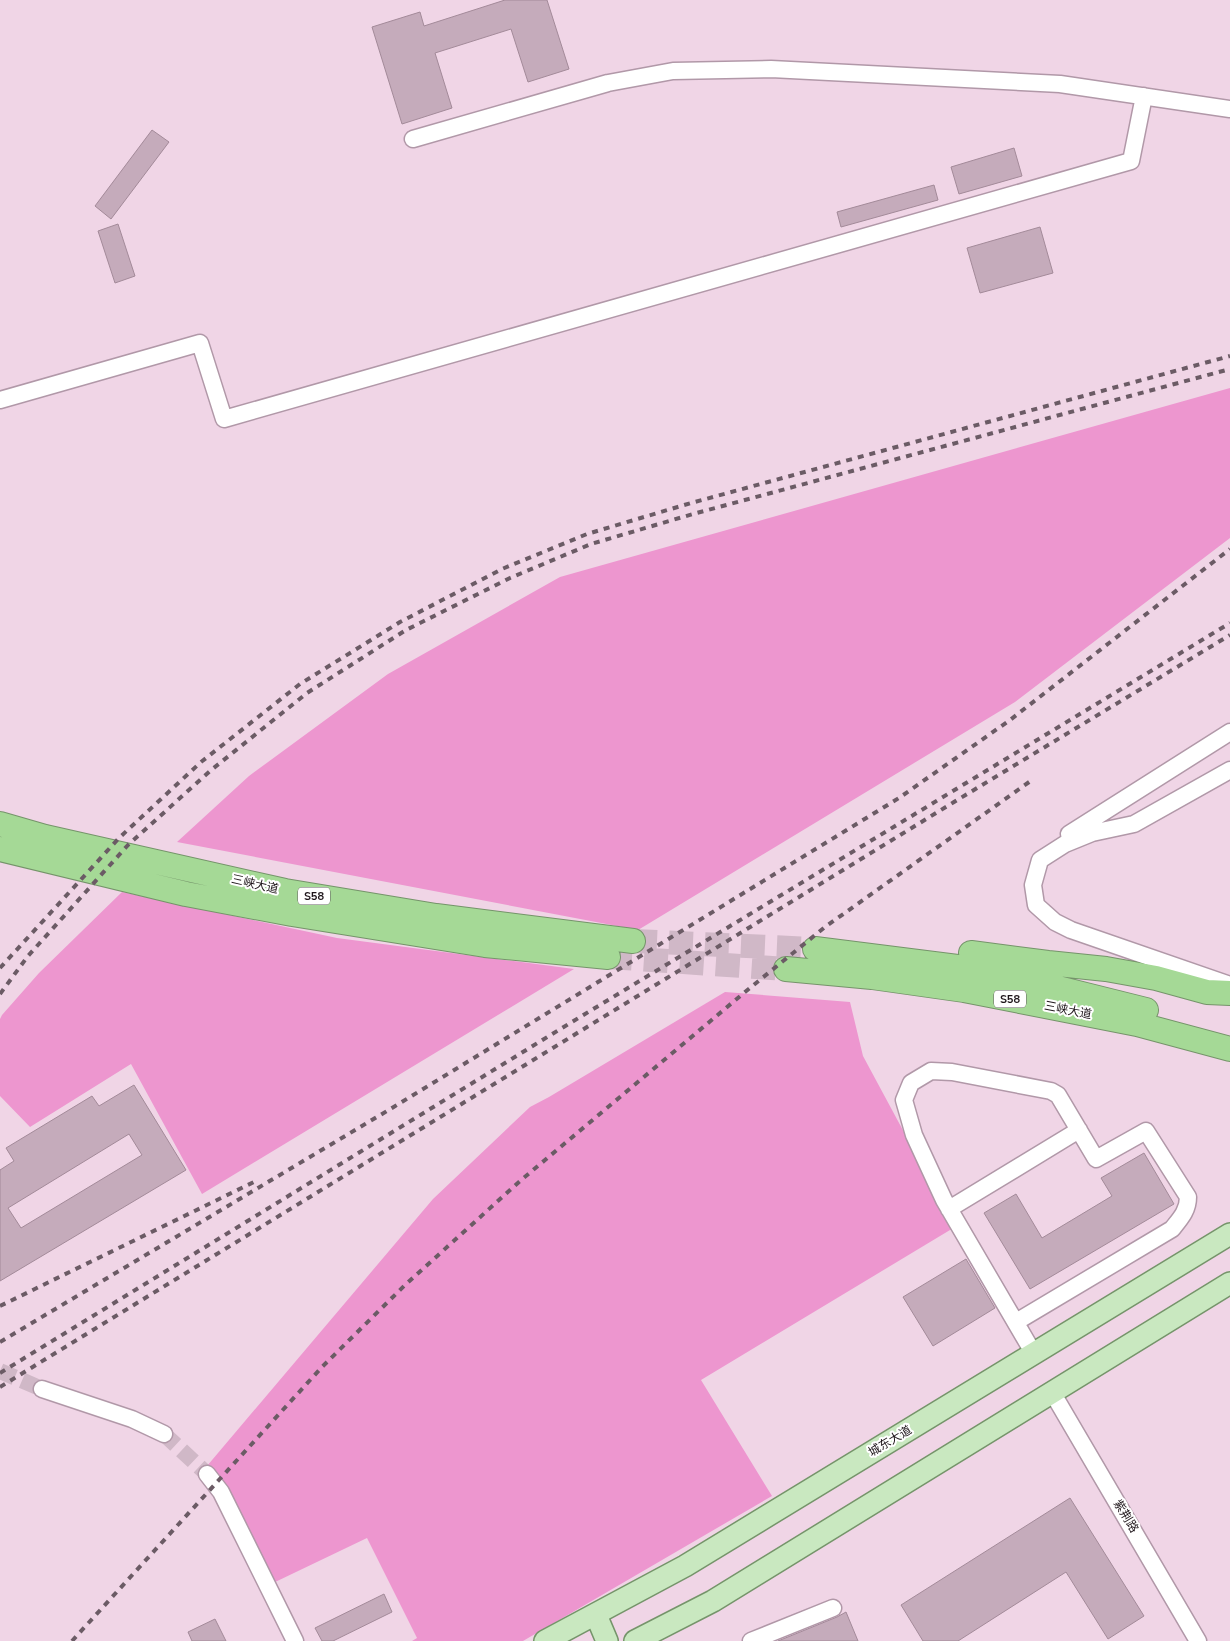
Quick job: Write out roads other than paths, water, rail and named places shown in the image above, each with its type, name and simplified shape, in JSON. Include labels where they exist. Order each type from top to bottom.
[{"type":"highway","name":"三峡大道","points":[[0,824],[55,839],[285,891],[436,916],[633,941]]},
{"type":"highway","name":"三峡大道","points":[[0,848],[186,894],[292,914],[485,945],[608,957]]},
{"type":"highway","name":"三峡大道","points":[[1230,993],[1207,992],[1156,978],[1106,968],[1048,964],[950,951],[893,945],[815,949],[989,971],[1230,1031]]},
{"type":"highway","name":"三峡大道","points":[[786,969],[872,977],[964,990],[1137,1024],[1230,1048]]},
{"type":"main road","name":"城东大道","points":[[545,1641],[574,1635],[596,1615],[685,1566],[1230,1234]]},
{"type":"main road","points":[[635,1641],[665,1634],[713,1601],[1230,1283]]},
{"type":"main road","points":[[596,1615],[607,1641]]},
{"type":"street","points":[[413,139],[608,82],[673,71],[771,69],[1060,84],[1230,109]]},
{"type":"street","points":[[0,400],[200,343],[224,419],[1131,162],[1144,96]]},
{"type":"street","points":[[1230,732],[1061,840],[1040,860],[1033,885],[1036,905],[1054,922],[1071,930],[1230,984]]},
{"type":"street","points":[[1040,860],[1065,844],[1092,833],[1134,824],[1230,770]]},
{"type":"street","points":[[1016,1322],[1172,1228],[1183,1215],[1188,1204],[1188,1198],[1146,1131],[1096,1159],[1058,1095],[1051,1091],[952,1072],[931,1072],[911,1083],[904,1100],[914,1136],[949,1209],[1034,1354]]},
{"type":"street","points":[[949,1209],[1079,1130]]},
{"type":"street","points":[[42,1389],[132,1419],[164,1434]]},
{"type":"street","name":"紫荆路","points":[[1052,1392],[1198,1641]]},
{"type":"street","points":[[207,1474],[221,1492],[295,1641]]},
{"type":"street","points":[[751,1641],[833,1608]]},
{"type":"tunnel","points":[[633,941],[815,949]]},
{"type":"tunnel","points":[[608,957],[786,969]]},
{"type":"tunnel","points":[[0,1371],[42,1389]]},
{"type":"tunnel","points":[[164,1434],[207,1474]]},
{"type":"railway","points":[[0,968],[119,838],[201,762],[300,684],[400,622],[502,569],[587,534],[691,503],[1230,356]]},
{"type":"railway","points":[[0,994],[28,956],[128,845],[210,771],[307,693],[406,630],[510,578],[591,544],[693,514],[1230,369]]},
{"type":"railway","points":[[0,1342],[392,1108],[899,798],[1010,720],[1230,549]]},
{"type":"railway","points":[[0,1373],[562,1028],[1230,623]]},
{"type":"railway","points":[[0,1387],[1230,635]]},
{"type":"railway","points":[[72,1641],[322,1367],[404,1286],[520,1181],[825,927],[1032,780]]},
{"type":"railway","points":[[0,1306],[258,1180]]}]
